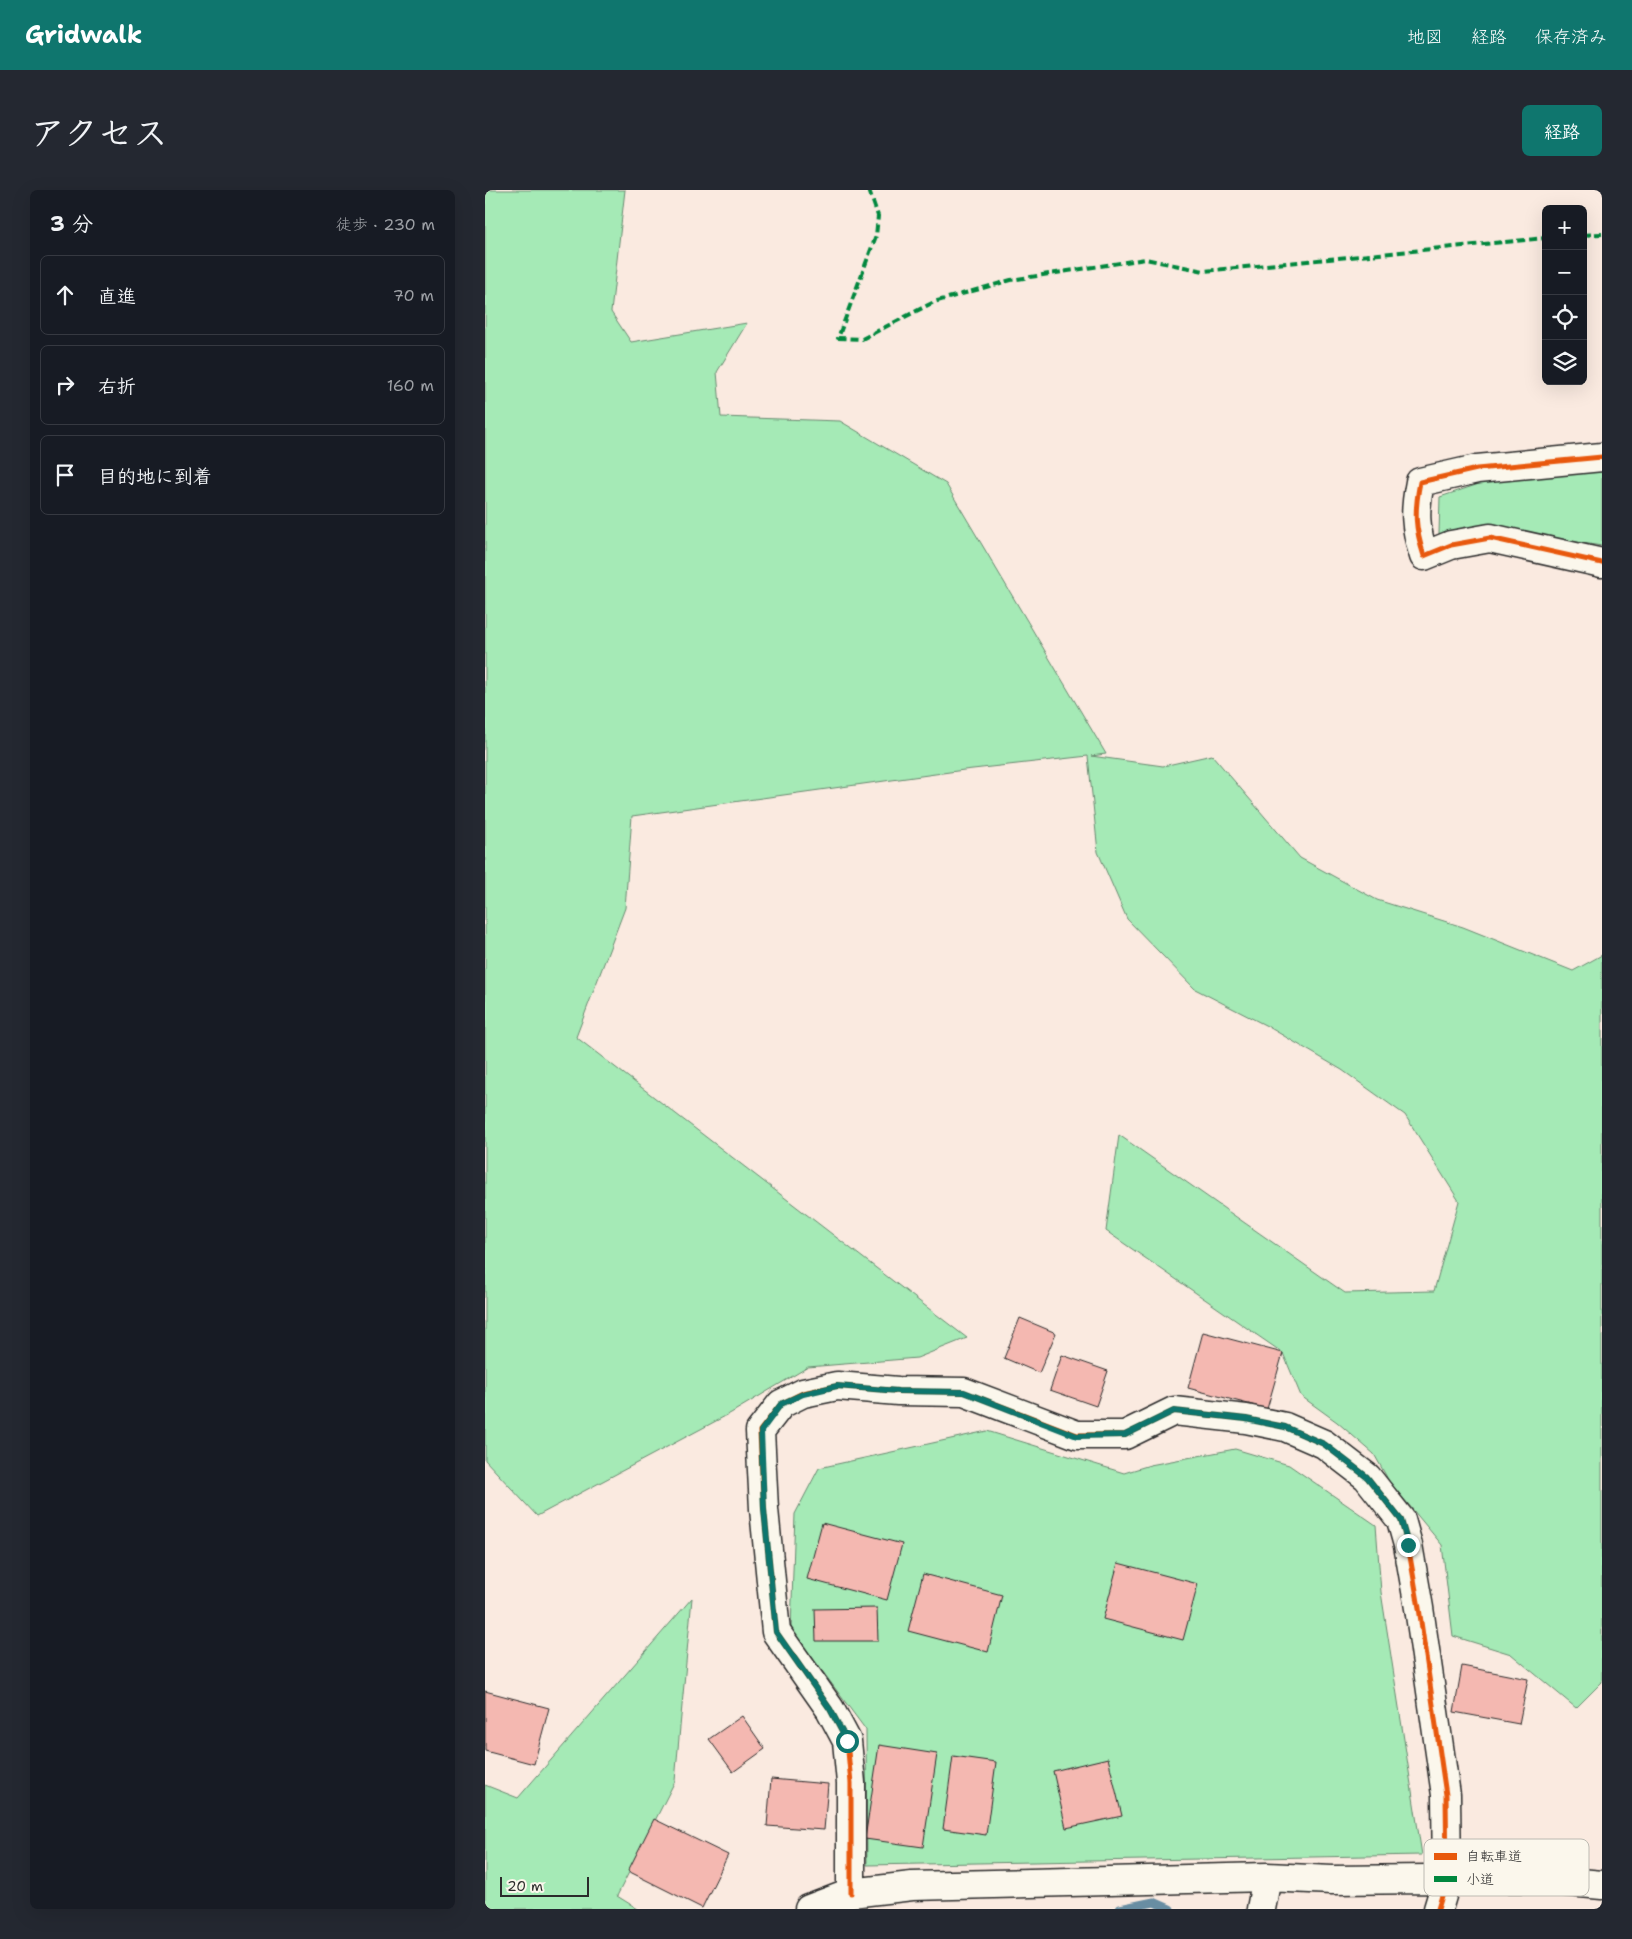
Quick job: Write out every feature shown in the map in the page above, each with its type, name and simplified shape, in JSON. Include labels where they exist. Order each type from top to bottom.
[{"type":"street","points":[[1602,458],[1477,469],[1420,482],[1415,505],[1417,533],[1423,556],[1451,545],[1490,538],[1602,563]]},
{"type":"street","points":[[851,1893],[851,1783],[847,1741],[830,1709],[776,1632],[764,1509],[761,1431],[781,1404],[803,1394],[837,1386],[898,1391],[964,1392],[1077,1436],[1125,1435],[1174,1411],[1246,1419],[1285,1427],[1324,1444],[1367,1477],[1401,1520],[1408,1545],[1419,1608],[1445,1795],[1446,1839]]},
{"type":"street","points":[[1261,1909],[1267,1877]]},
{"type":"street","points":[[809,1909],[851,1893],[913,1886],[1267,1877],[1332,1880],[1424,1880]]},
{"type":"street","points":[[1589,1884],[1602,1885]]},
{"type":"street","points":[[1437,1909],[1441,1896]]},
{"type":"green space","points":[[485,190],[625,190],[611,312],[631,342],[747,323],[717,372],[721,417],[840,421],[946,484],[1106,754],[1091,756],[1163,766],[1212,755],[1300,858],[1377,900],[1463,927],[1573,971],[1602,955],[1602,1682],[1576,1708],[1511,1654],[1453,1636],[1442,1545],[1389,1481],[1374,1454],[1337,1422],[1301,1396],[1283,1353],[1106,1231],[1119,1135],[1345,1293],[1434,1291],[1459,1201],[1405,1115],[1342,1070],[1267,1026],[1195,989],[1127,919],[1098,852],[1088,756],[964,770],[632,816],[625,908],[576,1037],[967,1338],[917,1358],[808,1367],[731,1413],[537,1516],[485,1460]]},
{"type":"green space","points":[[1602,469],[1602,546],[1512,532],[1487,525],[1439,534],[1440,497],[1482,483]]},
{"type":"green space","points":[[987,1431],[1124,1473],[1150,1465],[1235,1449],[1289,1465],[1376,1525],[1381,1592],[1422,1855],[867,1865],[866,1730],[791,1629],[795,1514],[819,1468]]},
{"type":"green space","points":[[692,1598],[675,1781],[617,1896],[638,1909],[485,1909],[485,1785],[518,1798]]},
{"type":"building","points":[[1020,1318],[1056,1333],[1039,1373],[1004,1358]]},
{"type":"building","points":[[1203,1332],[1283,1353],[1267,1409],[1188,1388]]},
{"type":"building","points":[[1062,1355],[1108,1371],[1096,1406],[1050,1390]]},
{"type":"building","points":[[822,1523],[902,1544],[887,1600],[807,1579]]},
{"type":"building","points":[[1118,1563],[1198,1584],[1183,1640],[1103,1619]]},
{"type":"building","points":[[923,1574],[1002,1595],[988,1652],[908,1631]]},
{"type":"building","points":[[877,1608],[878,1641],[816,1641],[815,1609]]},
{"type":"building","points":[[1462,1666],[1528,1679],[1519,1724],[1454,1712]]},
{"type":"building","points":[[485,1691],[549,1708],[534,1764],[485,1751]]},
{"type":"building","points":[[742,1716],[765,1749],[733,1772],[709,1739]]},
{"type":"building","points":[[879,1745],[937,1754],[923,1847],[865,1839]]},
{"type":"building","points":[[953,1756],[996,1762],[986,1835],[943,1829]]},
{"type":"building","points":[[1108,1758],[1122,1816],[1066,1828],[1053,1771]]},
{"type":"building","points":[[771,1779],[828,1784],[824,1830],[767,1826]]},
{"type":"building","points":[[654,1819],[728,1855],[702,1908],[628,1871]]},
{"type":"waterway","points":[[1120,1909],[1154,1902],[1170,1909]]},
{"type":"marked path","points":[[869,190],[878,216],[876,236],[838,338],[862,339],[934,302],[1011,280],[1145,259],[1204,271],[1542,238]]},
{"type":"marked path","points":[[1587,235],[1602,234]]},
{"type":"cycle path","points":[[1602,457],[1477,469],[1420,482],[1416,511],[1417,528],[1424,556],[1451,545],[1490,538],[1602,563]]},
{"type":"cycle path","points":[[851,1893],[851,1783],[847,1741],[830,1709],[776,1632],[764,1509],[760,1431],[781,1404],[803,1393],[837,1386],[898,1391],[964,1392],[1077,1435],[1125,1435],[1174,1411],[1246,1419],[1285,1427],[1324,1444],[1367,1477],[1401,1520],[1408,1545],[1419,1608],[1446,1795],[1447,1839]]},
{"type":"cycle path","points":[[1438,1909],[1442,1896]]},
{"type":"route","points":[[847,1741],[830,1709],[776,1632],[764,1509],[761,1431],[781,1404],[803,1394],[837,1386],[898,1391],[964,1392],[1077,1436],[1125,1435],[1174,1411],[1246,1419],[1285,1427],[1324,1444],[1367,1477],[1401,1520],[1408,1545]]}]
